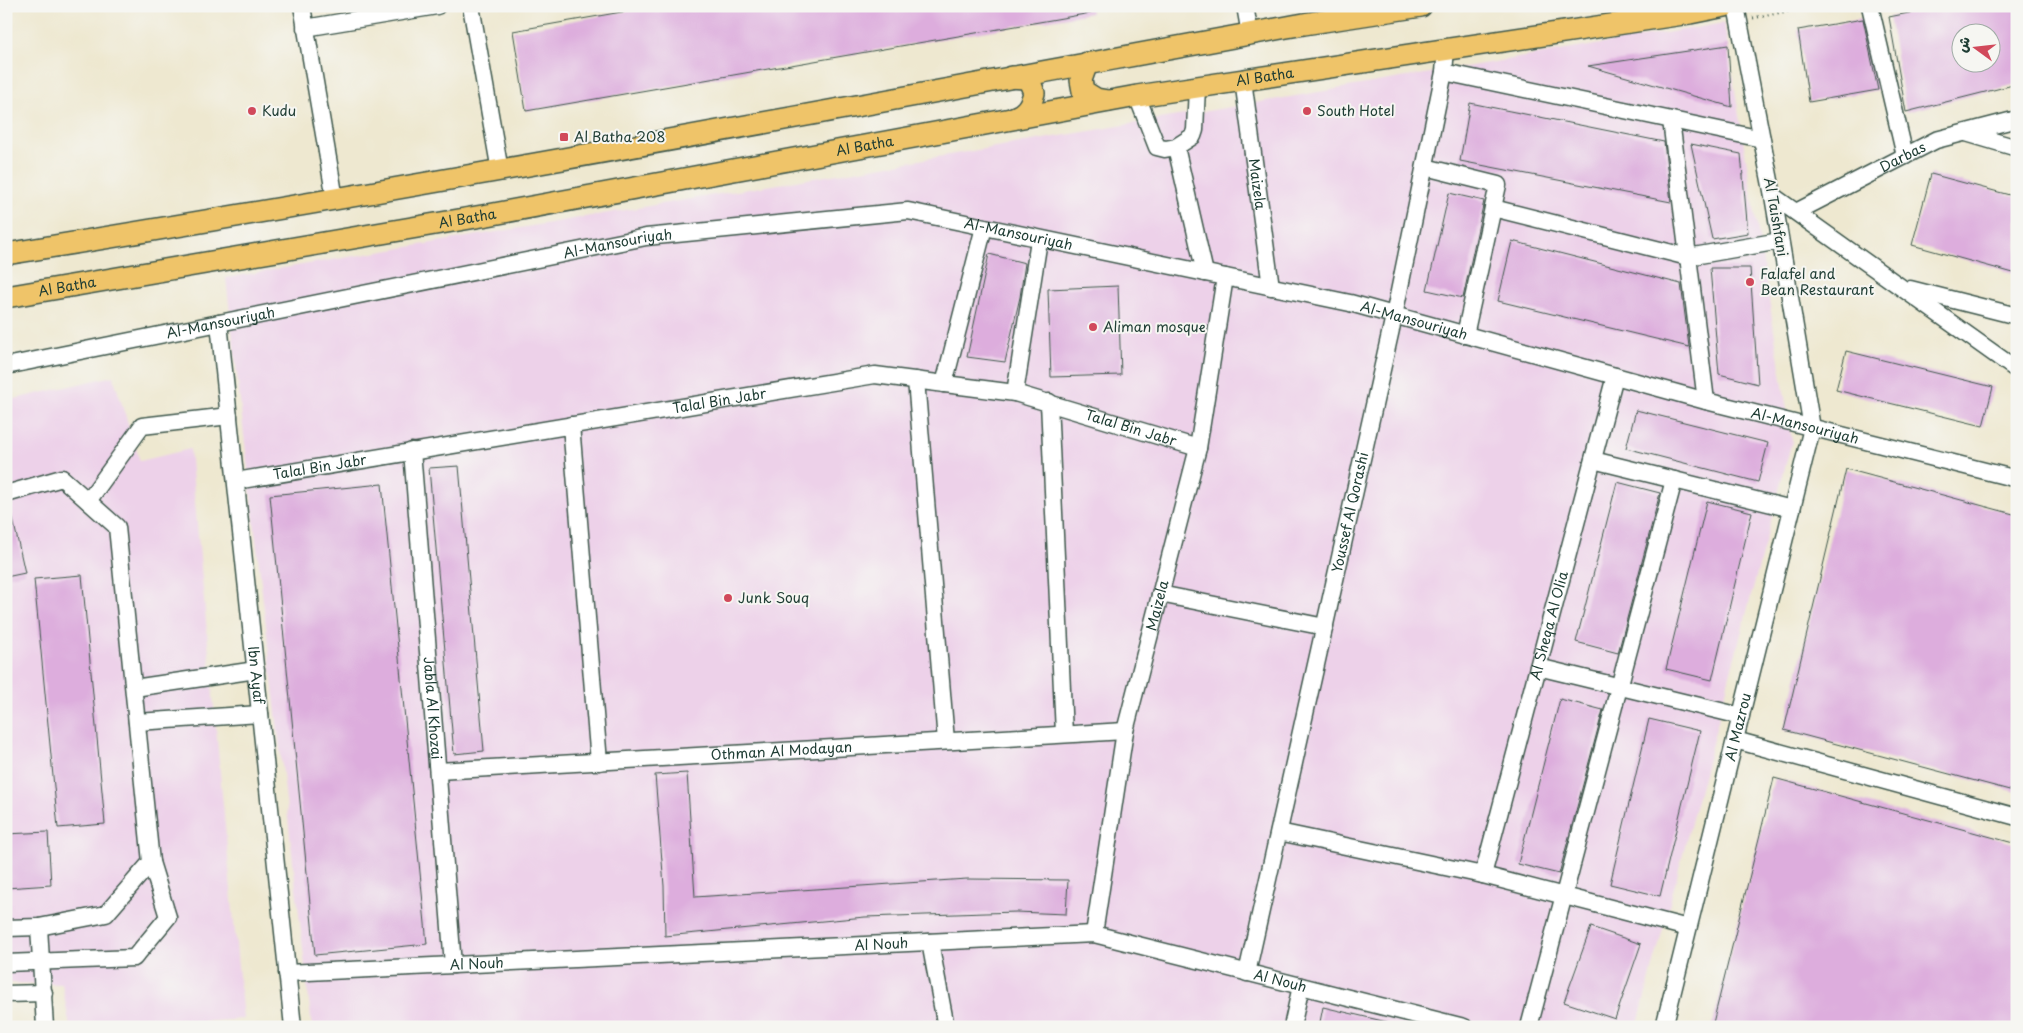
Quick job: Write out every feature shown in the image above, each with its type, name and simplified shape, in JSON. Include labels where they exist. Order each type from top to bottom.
[{"type":"main road","points":[[6,254],[249,215],[500,171],[1087,63],[1410,7]]},
{"type":"main road","name":"Al Batha","points":[[6,297],[478,216],[1137,96],[1690,13],[1733,11]]},
{"type":"main road","points":[[1087,63],[1081,80],[1083,91],[1096,99],[1108,101]]},
{"type":"main road","points":[[1008,120],[1020,116],[1027,109],[1034,93],[1029,80],[1011,77]]},
{"type":"street","points":[[302,6],[335,199]]},
{"type":"street","points":[[305,28],[436,6]]},
{"type":"street","points":[[471,6],[500,171]]},
{"type":"street","points":[[1245,6],[1250,34]]},
{"type":"street","points":[[1870,6],[1905,156]]},
{"type":"street","name":"Al Taishfani","points":[[1733,11],[1773,196],[1812,428]]},
{"type":"street","name":"Youssef Al Qorashi","points":[[1247,973],[1394,316],[1444,72],[1446,50]]},
{"type":"street","points":[[1444,72],[1762,139]]},
{"type":"street","name":"Maizela","points":[[1243,80],[1271,287]]},
{"type":"street","points":[[1137,96],[1157,147],[1165,149],[1176,147],[1188,140],[1195,130],[1197,87]]},
{"type":"street","name":"Darbas","points":[[1796,212],[1936,140],[2017,119]]},
{"type":"street","points":[[1672,120],[1706,401]]},
{"type":"street","points":[[1964,133],[2017,148]]},
{"type":"street","points":[[1176,147],[1205,273]]},
{"type":"street","points":[[1424,167],[1498,185],[1465,335]]},
{"type":"street","points":[[1773,196],[2017,370]]},
{"type":"street","points":[[1493,208],[1688,257],[1780,241]]},
{"type":"street","name":"Al-Mansouriyah","points":[[6,366],[646,237],[908,211],[1039,240],[1350,303],[1706,401],[2017,479]]},
{"type":"street","points":[[944,384],[984,227]]},
{"type":"street","points":[[1015,393],[1039,240]]},
{"type":"street","name":"Maizela","points":[[1094,934],[1125,731],[1198,448],[1226,277]]},
{"type":"street","points":[[1900,286],[2017,316]]},
{"type":"street","name":"Ibn Ayaf","points":[[219,323],[293,1027]]},
{"type":"street","name":"Talal Bin Jabr","points":[[236,481],[875,375],[1015,393],[1198,448]]},
{"type":"street","name":"Al Sheqa Al Olia","points":[[1483,875],[1615,376]]},
{"type":"street","points":[[916,380],[946,741]]},
{"type":"street","points":[[1049,402],[1064,734]]},
{"type":"street","points":[[88,501],[142,426],[229,416]]},
{"type":"street","points":[[571,425],[599,762]]},
{"type":"street","name":"Al Mazrou","points":[[1664,1027],[1812,428]]},
{"type":"street","name":"Jabla Al Khozai","points":[[412,451],[454,965]]},
{"type":"street","points":[[1593,460],[1792,508]]},
{"type":"street","points":[[6,494],[62,478],[117,527],[151,862],[168,918],[134,958],[6,963]]},
{"type":"street","points":[[1529,1027],[1562,896],[1674,480]]},
{"type":"street","points":[[1160,594],[1325,627]]},
{"type":"street","points":[[1538,667],[1741,716]]},
{"type":"street","points":[[134,688],[256,670]]},
{"type":"street","points":[[137,722],[260,714]]},
{"type":"street","name":"Othman Al Modayan","points":[[438,771],[1125,731]]},
{"type":"street","points":[[1735,740],[2017,817]]},
{"type":"street","points":[[1279,832],[1483,875],[1688,928]]},
{"type":"street","points":[[6,928],[39,927],[106,914],[151,862]]},
{"type":"street","points":[[39,927],[45,1027]]},
{"type":"street","name":"Al Nouh","points":[[287,972],[1094,934],[1464,1027]]},
{"type":"street","points":[[930,942],[946,1027]]},
{"type":"street","points":[[1292,1027],[1301,986]]},
{"type":"street","points":[[6,994],[44,993]]},
{"type":"path","points":[[1733,11],[1811,6]]},
{"type":"shaded area","name":"Junk Souq","points":[[1724,23],[1792,441],[1637,1027],[312,1027],[226,278]]},
{"type":"shaded area","points":[[113,376],[140,461],[190,449],[243,1019],[131,1027],[70,1027],[62,984],[6,983],[6,401]]},
{"type":"building","points":[[656,6],[1090,6],[1091,13],[526,111],[513,31]]},
{"type":"building","points":[[1943,6],[2017,6],[2017,84],[1906,112],[1889,17]]},
{"type":"building","points":[[1863,19],[1878,90],[1809,102],[1798,30]]},
{"type":"building","points":[[1728,45],[1732,107],[1588,66]]},
{"type":"building","points":[[1470,103],[1664,142],[1671,202],[1460,161]]},
{"type":"building","points":[[1691,144],[1741,154],[1748,233],[1712,239]]},
{"type":"building","points":[[1931,174],[2017,197],[2017,274],[1912,245]]},
{"type":"building","points":[[1449,193],[1484,201],[1463,298],[1427,290]]},
{"type":"building","points":[[1512,241],[1681,284],[1689,347],[1498,301]]},
{"type":"building","points":[[989,254],[1025,263],[1020,297],[1005,362],[967,357]]},
{"type":"building","points":[[1710,268],[1750,268],[1758,384],[1719,374]]},
{"type":"building","points":[[1118,286],[1121,375],[1051,377],[1048,289]]},
{"type":"building","points":[[1846,351],[1993,387],[1983,426],[1836,390]]},
{"type":"building","points":[[1636,410],[1768,443],[1758,482],[1626,448]]},
{"type":"building","points":[[459,466],[484,751],[454,754],[429,468]]},
{"type":"building","points":[[1846,469],[2017,515],[2017,792],[1784,730]]},
{"type":"building","points":[[1617,482],[1660,493],[1618,653],[1576,642]]},
{"type":"building","points":[[382,484],[427,944],[315,955],[270,495]]},
{"type":"building","points":[[1707,501],[1752,512],[1712,680],[1666,669]]},
{"type":"building","points":[[6,515],[12,515],[25,573],[6,577]]},
{"type":"building","points":[[82,575],[105,824],[58,828],[34,579]]},
{"type":"building","points":[[1560,699],[1603,710],[1559,874],[1518,864]]},
{"type":"building","points":[[1649,719],[1700,731],[1660,896],[1610,884]]},
{"type":"building","points":[[687,773],[695,897],[967,879],[1068,880],[1066,914],[1016,912],[865,917],[665,936],[664,886],[655,775]]},
{"type":"building","points":[[1774,778],[2017,844],[2017,1027],[1712,1027]]},
{"type":"building","points":[[48,832],[51,885],[6,888],[6,834]]},
{"type":"building","points":[[1591,927],[1641,944],[1615,1019],[1564,1002]]},
{"type":"building","points":[[1323,1007],[1387,1022],[1386,1027],[1319,1027]]},
{"type":"place","name":"Kudu","points":[[252,111]]},
{"type":"place","name":"South Hotel","points":[[1307,111]]},
{"type":"place","name":"Al Batha 208","points":[[564,137]]},
{"type":"place","name":"Falafel and Bean Restaurant","points":[[1750,282]]},
{"type":"place","name":"Aliman mosque","points":[[1093,327]]},
{"type":"place","name":"Junk Souq","points":[[728,598]]}]
